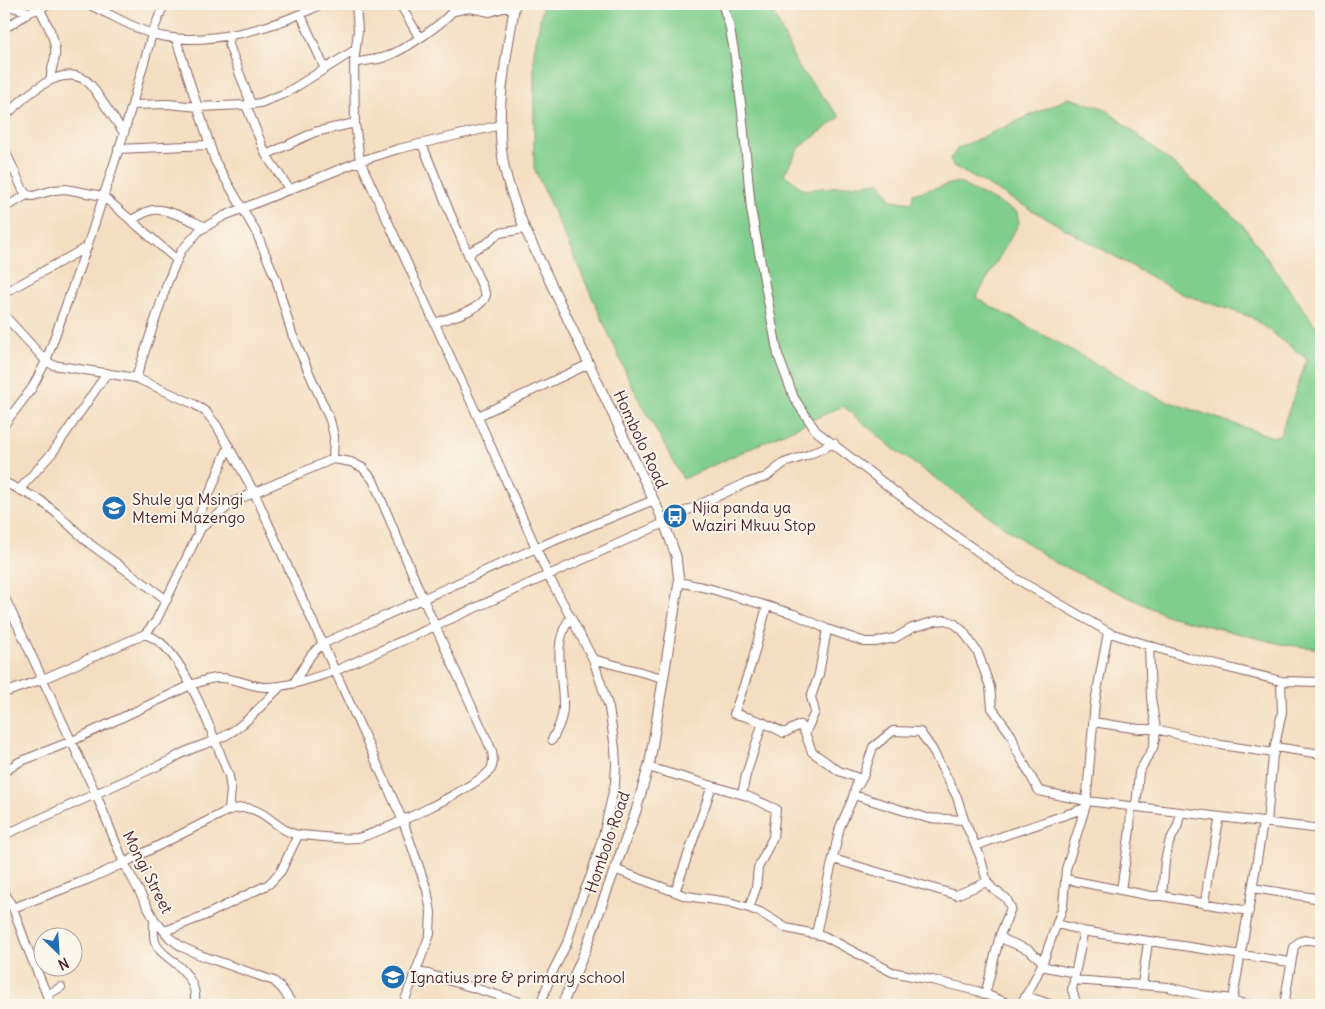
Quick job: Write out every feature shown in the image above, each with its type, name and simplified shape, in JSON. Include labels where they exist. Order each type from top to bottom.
[{"type":"street","points":[[4,29],[30,12],[49,4]]},
{"type":"street","points":[[87,4],[152,34],[176,38],[230,36],[301,15],[322,4]]},
{"type":"street","points":[[4,425],[32,388],[46,361],[104,196],[152,34],[164,4]]},
{"type":"street","points":[[356,4],[358,31],[354,63],[355,123],[360,161],[478,416],[548,575],[593,659],[609,708],[616,756],[615,783],[604,832],[567,943],[552,973],[540,1005]]},
{"type":"street","points":[[400,4],[419,37]]},
{"type":"street","points":[[722,4],[729,24],[734,51],[742,111],[751,209],[778,355],[794,398],[816,431],[915,507],[1015,578],[1108,632],[1189,658],[1281,681],[1321,682]]},
{"type":"street","points":[[6,6],[30,12]]},
{"type":"street","points":[[6,6],[15,22]]},
{"type":"street","points":[[354,63],[392,54],[444,21],[456,7],[490,12],[515,6]]},
{"type":"street","name":"Hombolo Road","points":[[515,6],[503,79],[501,125],[505,170],[512,195],[525,229],[664,521],[676,556],[679,582],[648,767],[636,811],[562,1005]]},
{"type":"street","points":[[39,8],[47,22],[55,52],[55,58],[50,70],[51,79]]},
{"type":"street","points":[[301,15],[325,69]]},
{"type":"street","points":[[230,36],[229,45],[266,155],[290,190]]},
{"type":"street","points":[[176,38],[215,162],[256,232],[272,270],[292,334],[330,420],[334,436],[333,458]]},
{"type":"street","points":[[132,105],[168,104],[198,107],[248,105],[267,101],[286,93],[355,50]]},
{"type":"street","points":[[4,118],[34,90],[51,79],[76,75],[86,80],[124,132]]},
{"type":"street","points":[[266,155],[315,132],[355,123]]},
{"type":"street","points":[[136,378],[168,281],[177,260],[181,251],[200,230],[224,216],[360,161],[398,149],[501,125]]},
{"type":"street","points":[[422,144],[486,295],[482,303],[470,310],[435,323]]},
{"type":"street","points":[[118,149],[209,145]]},
{"type":"street","points":[[4,148],[27,195]]},
{"type":"street","points":[[4,208],[27,195],[33,196],[54,190],[65,189],[104,196],[177,260]]},
{"type":"street","points":[[131,220],[148,211],[157,210],[168,212],[206,227]]},
{"type":"street","points":[[469,256],[473,250],[487,243],[499,233],[525,229]]},
{"type":"street","points":[[4,293],[87,246]]},
{"type":"street","points":[[4,315],[46,361],[53,365],[136,378],[202,408],[212,419],[229,446],[254,492],[402,821],[427,890],[431,912],[430,934],[403,1005]]},
{"type":"street","points":[[478,416],[589,364]]},
{"type":"street","points":[[19,490],[53,452],[107,373]]},
{"type":"street","points":[[4,772],[19,762],[72,741],[191,685],[209,679],[221,678],[264,688],[294,683],[334,671],[548,575],[746,483],[766,477],[784,463],[834,443]]},
{"type":"street","points":[[198,533],[198,519],[201,509],[213,486],[221,461],[229,446]]},
{"type":"street","points":[[4,693],[43,679],[145,634],[156,621],[201,528],[235,501],[333,458],[351,462],[363,468],[374,480],[423,599],[492,751],[493,763],[484,778],[468,788],[374,834],[356,838],[298,835],[285,831],[255,810],[245,807],[229,810],[89,879],[13,908]]},
{"type":"street","points":[[4,482],[40,500],[56,512],[90,544],[167,600]]},
{"type":"street","points":[[294,683],[311,655],[322,644],[536,548],[654,500]]},
{"type":"street","points":[[679,582],[711,589],[794,614],[827,629],[865,642],[896,638],[912,628],[936,621],[946,620],[956,624],[978,653],[990,687],[992,708],[1012,736],[1016,749],[1039,791],[1086,804],[1134,806],[1321,829]]},
{"type":"street","name":"Mongi Street","points":[[4,596],[96,794],[124,863],[154,919],[170,938],[182,947],[274,981],[293,1005]]},
{"type":"street","points":[[767,606],[752,662],[734,714],[763,722],[784,733],[800,724],[812,752],[838,772],[857,776],[858,785]]},
{"type":"street","points":[[552,740],[562,716],[563,707],[558,662],[560,646],[564,628],[571,617]]},
{"type":"street","points":[[805,733],[815,712],[810,698],[819,674],[827,629]]},
{"type":"street","points":[[1020,1005],[1042,964],[1057,924],[1064,898],[1065,879],[1071,848],[1086,804],[1088,768],[1099,673],[1108,632]]},
{"type":"street","points":[[145,634],[162,643],[169,650],[191,685],[229,776],[231,790],[229,810]]},
{"type":"street","points":[[1121,890],[1139,772],[1155,743],[1156,729],[1151,698],[1148,646]]},
{"type":"street","points":[[593,659],[663,678]]},
{"type":"street","points":[[1233,1002],[1250,911],[1282,712],[1281,681]]},
{"type":"street","points":[[4,835],[171,760],[181,753],[215,740],[239,727],[282,685]]},
{"type":"street","points":[[742,794],[763,722]]},
{"type":"street","points":[[1093,722],[1139,729],[1156,729],[1221,745],[1321,754]]},
{"type":"street","points":[[816,934],[840,827],[858,785],[864,777],[873,747],[893,731],[920,732],[932,749],[957,797],[964,820],[984,868],[987,882],[1006,898],[1011,908],[1000,935],[985,994]]},
{"type":"street","points":[[648,767],[742,794],[776,809],[773,837],[758,868],[756,888],[748,908]]},
{"type":"street","points":[[675,892],[712,786]]},
{"type":"street","points":[[854,795],[927,818],[964,820]]},
{"type":"street","points":[[976,846],[1009,833],[1036,826],[1086,804]]},
{"type":"street","points":[[1162,896],[1165,861],[1169,843],[1178,825],[1180,812]]},
{"type":"street","points":[[1206,904],[1209,872],[1220,817]]},
{"type":"street","points":[[165,931],[206,915],[269,884],[281,871],[298,835]]},
{"type":"street","points":[[833,859],[956,895],[987,882]]},
{"type":"street","points":[[614,869],[686,896],[729,902],[760,912],[786,928],[816,934],[892,972],[935,980],[985,994],[1012,1005]]},
{"type":"street","points":[[1065,879],[1152,896],[1162,896],[1250,911]]},
{"type":"street","points":[[1253,888],[1315,898]]},
{"type":"street","points":[[4,892],[13,908],[27,948],[52,1005]]},
{"type":"street","points":[[154,919],[153,934],[156,943],[163,954],[178,965],[194,986],[196,994],[194,1005]]},
{"type":"street","points":[[1057,924],[1082,931],[1148,942],[1290,962]]},
{"type":"street","points":[[1077,1005],[1072,990],[1082,940],[1082,931]]},
{"type":"street","points":[[1000,935],[1005,940],[1029,950],[1042,964],[1075,977],[1142,986],[1168,987],[1253,1005]]},
{"type":"street","points":[[1284,1005],[1294,946],[1297,941],[1303,940],[1321,942]]},
{"type":"street","points":[[1142,986],[1148,942]]},
{"type":"street","points":[[416,972],[436,976],[530,1005]]},
{"type":"street","points":[[47,995],[61,986]]},
{"type":"street","points":[[1026,996],[1053,1005]]},
{"type":"green space","points":[[543,4],[770,4],[797,65],[840,117],[799,148],[784,174],[804,190],[880,182],[892,200],[912,203],[913,194],[957,182],[1017,212],[1019,223],[976,298],[1158,398],[1273,437],[1280,435],[1307,359],[1251,317],[1180,293],[953,166],[950,159],[958,148],[1069,98],[1104,108],[1193,180],[1242,224],[1321,333],[1321,649],[1281,644],[1168,616],[1054,562],[895,450],[843,406],[683,479],[633,388],[534,168],[534,52]]},
{"type":"place","name":"Shule ya Msingi Mtemi Mazengo","points":[[114,508]]},
{"type":"place","name":"Njia panda ya Waziri Mkuu Stop","points":[[675,516]]},
{"type":"place","name":"Ignatius pre & primary school","points":[[393,977]]}]
